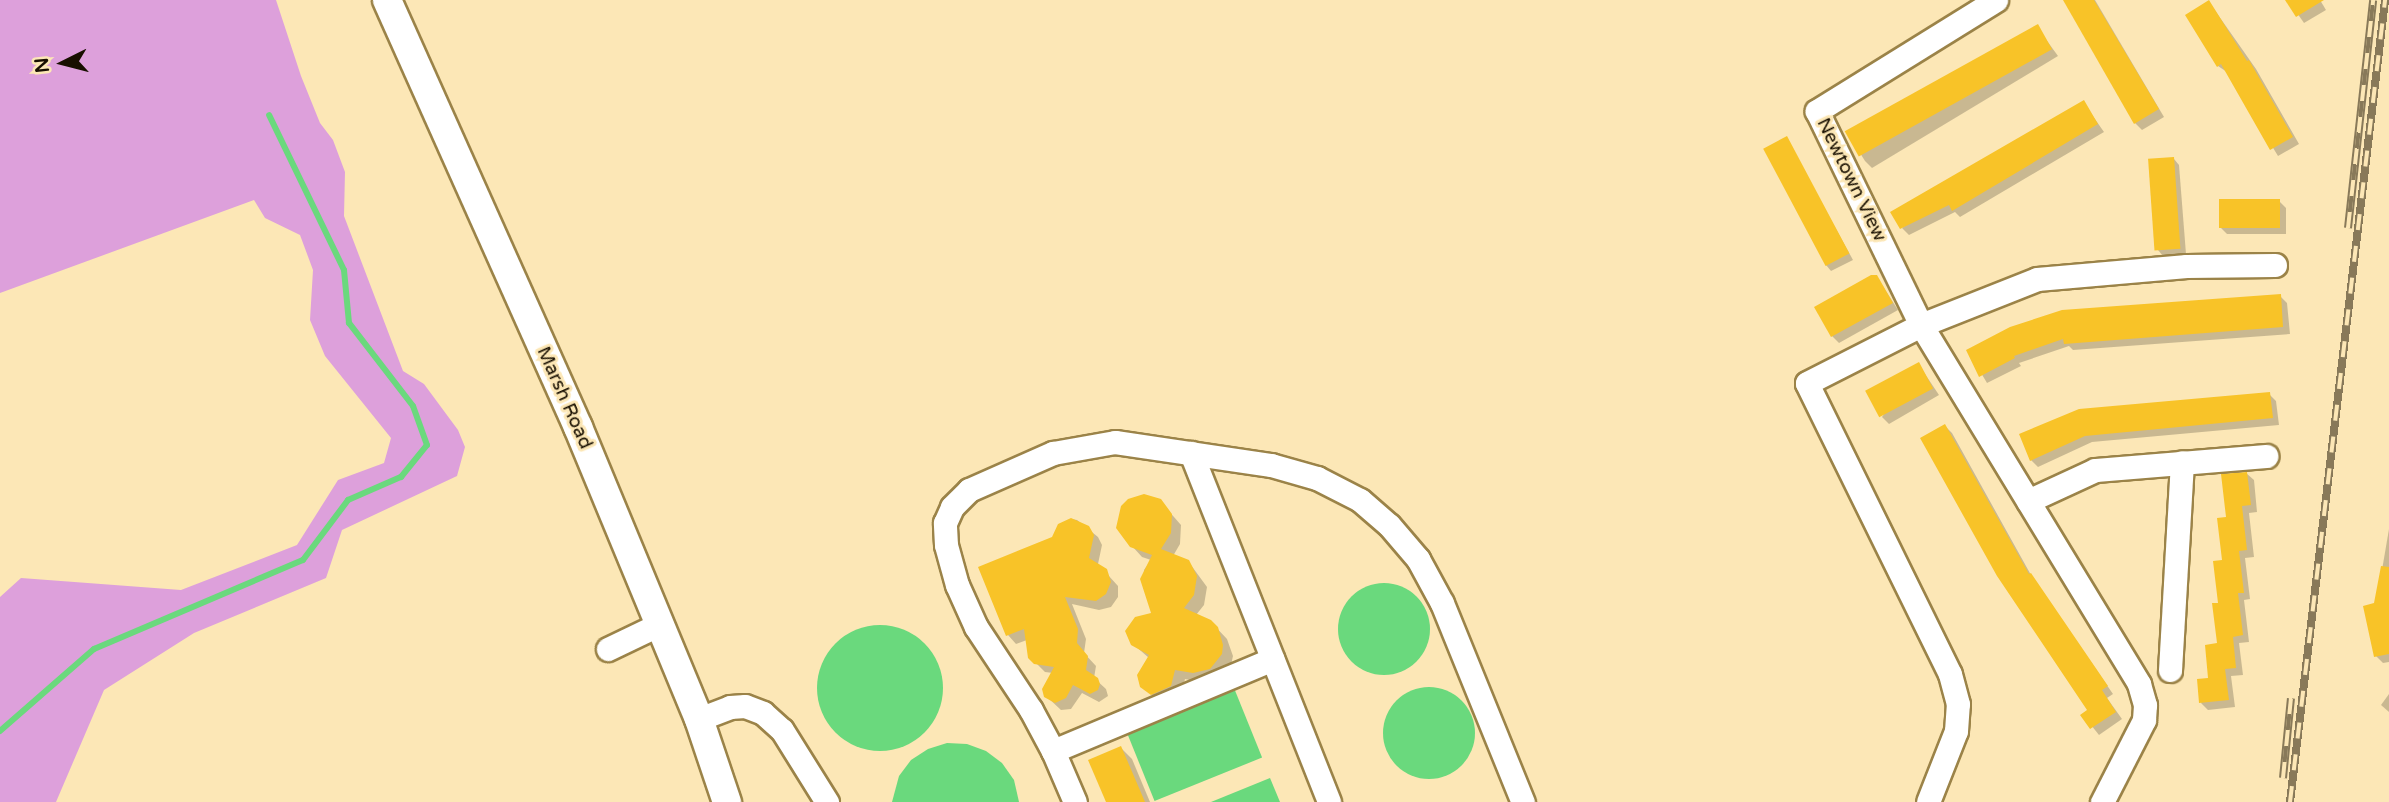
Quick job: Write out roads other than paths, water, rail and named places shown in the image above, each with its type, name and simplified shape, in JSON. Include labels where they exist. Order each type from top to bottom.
[{"type":"main road","name":"Marsh Road","points":[[387,0],[578,428],[699,719],[727,802]]},
{"type":"street","name":"Newtown View","points":[[1996,0],[1817,111],[1921,326],[2139,684],[2145,705],[2144,720],[2102,802]]},
{"type":"street","points":[[1928,802],[1956,731],[1958,705],[1950,674],[1807,383],[1921,326],[2037,279],[2186,266],[2275,265]]},
{"type":"street","points":[[1075,802],[1054,751],[976,627],[957,585],[946,545],[945,523],[952,507],[969,490],[1053,453],[1115,442],[1271,465],[1317,478],[1360,500],[1389,525],[1418,559],[1442,603],[1523,802]]},
{"type":"street","points":[[1191,453],[1329,802]]},
{"type":"street","points":[[2028,501],[2095,470],[2266,456]]},
{"type":"street","points":[[2170,670],[2182,462]]},
{"type":"street","points":[[608,649],[660,624]]},
{"type":"street","points":[[1054,751],[1273,659]]},
{"type":"street","points":[[699,719],[730,707],[746,706],[763,713],[782,730],[827,802]]},
{"type":"waterway","points":[[0,731],[94,649],[303,560],[348,500],[401,477],[427,445],[413,406],[349,323],[344,270],[269,115]]},
{"type":"railway","points":[[2348,228],[2373,0]]},
{"type":"railway","points":[[2290,802],[2385,0]]},
{"type":"railway","points":[[2283,778],[2291,698]]}]
